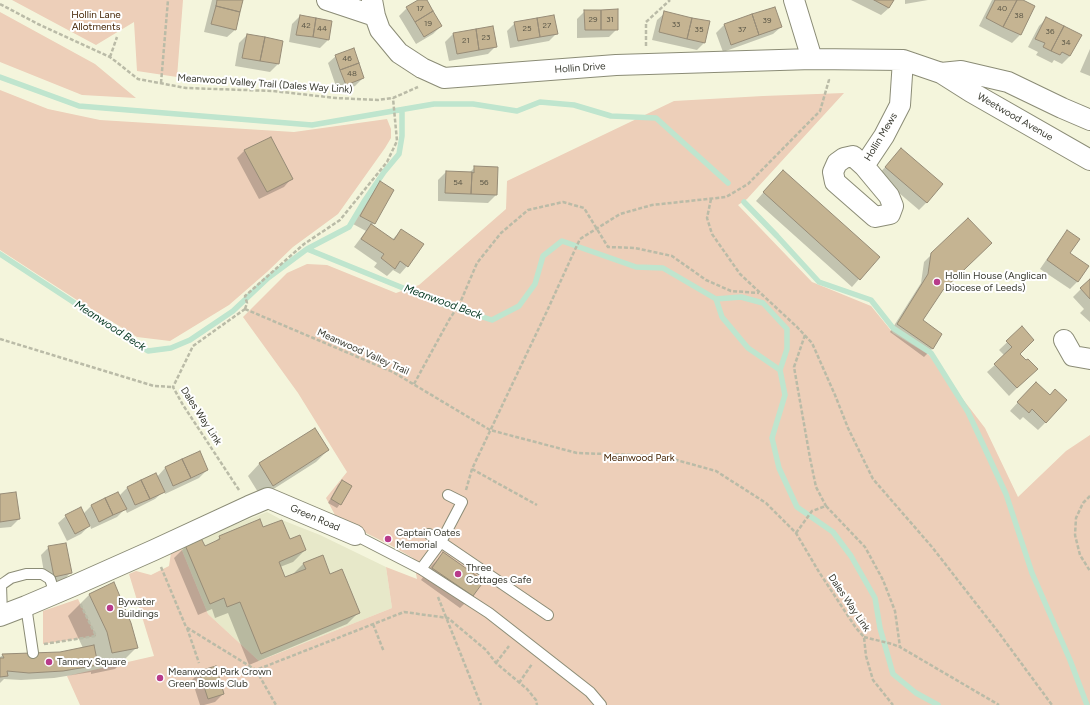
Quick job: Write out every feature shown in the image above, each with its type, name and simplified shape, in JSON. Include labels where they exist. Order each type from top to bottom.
[{"type":"street","name":"Hollin Drive","points":[[327,0],[373,8],[380,30],[399,53],[422,68],[444,78],[616,65],[812,59]]},
{"type":"street","points":[[794,0],[812,59]]},
{"type":"street","name":"Weetwood Avenue","points":[[812,59],[903,60],[942,73],[971,92],[1090,160]]},
{"type":"street","name":"Hollin Mews","points":[[864,166],[884,136],[900,105],[903,60]]},
{"type":"street","name":"Weetwood Avenue","points":[[942,73],[961,71],[1008,82],[1090,120]]},
{"type":"street","points":[[1064,340],[1073,356],[1090,359]]},
{"type":"street","name":"Green Road","points":[[1,616],[64,590],[268,498],[355,535]]},
{"type":"lane","points":[[421,569],[440,542],[462,502],[448,495]]},
{"type":"lane","points":[[429,534],[548,615]]},
{"type":"lane","name":"Green Road","points":[[355,535],[421,569],[489,613],[590,692],[601,705]]},
{"type":"lane","points":[[1,616],[1,585],[10,578],[26,574],[42,574],[64,590]]},
{"type":"lane","points":[[26,606],[32,649]]},
{"type":"path","points":[[161,83],[168,0]]},
{"type":"path","points":[[646,64],[646,22],[670,0]]},
{"type":"path","name":"Meanwood Valley Trail (Dales Way Link)","points":[[0,4],[38,24],[110,57],[138,79],[186,88],[274,91],[336,98],[378,100],[393,98],[397,141],[386,162],[340,220],[304,244],[245,296],[247,303],[245,309]]},
{"type":"path","points":[[110,57],[117,37]]},
{"type":"path","points":[[462,502],[472,469],[548,311],[580,239],[620,214],[652,205],[726,197],[748,184],[820,111],[829,80],[812,59]]},
{"type":"path","points":[[711,199],[707,218],[712,234],[740,274],[812,343],[836,395],[848,428],[873,479],[932,547],[999,633],[1052,705]]},
{"type":"path","points":[[414,384],[460,303],[477,263],[501,233],[528,210],[563,202],[584,208],[608,247],[635,248],[672,256],[706,280],[731,291],[760,293]]},
{"type":"path","name":"Meanwood Valley Trail","points":[[245,309],[393,372],[490,430]]},
{"type":"path","name":"Dales Way Link","points":[[245,309],[193,346],[173,387],[183,405],[249,506]]},
{"type":"path","points":[[805,335],[794,367],[816,487],[826,506],[865,547],[883,580],[895,611],[900,647]]},
{"type":"path","points":[[0,339],[154,386],[173,387]]},
{"type":"path","points":[[490,430],[577,453],[662,456],[716,471],[766,503],[796,533],[812,511],[826,506]]},
{"type":"path","points":[[472,469],[537,505]]},
{"type":"path","points":[[1090,496],[1083,503],[1076,518],[1074,535],[1080,554],[1090,571]]},
{"type":"path","name":"Dales Way Link","points":[[796,533],[819,572],[864,637],[866,656],[873,680],[893,705]]},
{"type":"path","points":[[154,550],[186,627],[199,664]]},
{"type":"path","points":[[32,649],[96,636],[64,590]]},
{"type":"path","points":[[438,595],[481,705]]},
{"type":"path","points":[[256,670],[404,612],[448,618],[486,650],[496,663],[531,694],[536,700],[537,705]]},
{"type":"path","points":[[373,624],[384,652]]},
{"type":"path","points":[[186,627],[256,670],[276,705]]},
{"type":"path","points":[[864,637],[900,647],[999,705]]},
{"type":"path","points":[[496,663],[512,643]]},
{"type":"path","points":[[519,683],[536,660]]},
{"type":"shaded area","points":[[267,512],[282,520],[320,535],[386,567],[392,608],[259,661],[208,614],[181,548],[201,538]]},
{"type":"green space","name":"Hollin Lane Allotments","points":[[12,0],[183,0],[177,77],[137,71],[134,22],[96,45]]},
{"type":"green space","points":[[0,12],[95,64],[136,98],[82,95],[0,62]]},
{"type":"green space","points":[[0,90],[48,109],[100,120],[294,132],[387,119],[391,129],[391,138],[338,214],[293,247],[229,305],[170,341],[137,337],[0,250]]},
{"type":"green space","name":"Meanwood Park","points":[[844,93],[747,199],[738,205],[812,282],[871,306],[893,333],[929,355],[985,428],[1018,497],[1066,451],[1090,435],[1090,705],[80,705],[67,676],[154,656],[129,574],[136,571],[151,575],[169,566],[171,553],[181,548],[208,614],[259,661],[392,608],[386,567],[417,579],[413,558],[336,517],[326,498],[347,472],[298,393],[243,317],[287,273],[307,264],[327,265],[396,293],[419,285],[506,209],[507,181],[674,101]]},
{"type":"green space","points":[[78,599],[96,636],[43,644],[43,611]]},
{"type":"building","points":[[217,0],[243,0],[240,12],[216,6]]},
{"type":"building","points":[[418,0],[427,0],[433,11],[415,22],[406,7]]},
{"type":"building","points":[[874,0],[894,0],[889,8]]},
{"type":"building","points":[[995,0],[1017,0],[1003,27],[986,18]]},
{"type":"building","points":[[1017,0],[1023,0],[1035,6],[1021,35],[1003,27]]},
{"type":"building","points":[[216,6],[240,12],[236,30],[211,24]]},
{"type":"building","points":[[775,7],[782,27],[759,35],[752,14]]},
{"type":"building","points":[[618,9],[618,30],[601,30],[601,10]]},
{"type":"building","points":[[584,10],[601,10],[601,30],[585,30]]},
{"type":"building","points":[[433,11],[442,26],[424,37],[415,22]]},
{"type":"building","points":[[664,11],[692,18],[687,39],[659,32]]},
{"type":"building","points":[[752,14],[759,35],[731,45],[724,24]]},
{"type":"building","points":[[300,15],[316,18],[313,37],[296,35]]},
{"type":"building","points":[[554,15],[558,34],[540,37],[537,18]]},
{"type":"building","points":[[1046,17],[1064,26],[1051,51],[1043,47],[1045,43],[1035,39]]},
{"type":"building","points":[[316,18],[332,21],[329,40],[313,37]]},
{"type":"building","points":[[537,18],[540,37],[518,41],[514,22]]},
{"type":"building","points":[[692,18],[710,21],[705,43],[687,39]]},
{"type":"building","points":[[493,26],[497,47],[479,50],[476,29]]},
{"type":"building","points":[[1064,26],[1082,35],[1070,56],[1062,52],[1060,55],[1051,51]]},
{"type":"building","points":[[476,29],[479,50],[457,54],[453,33]]},
{"type":"building","points":[[247,34],[265,37],[260,61],[242,58]]},
{"type":"building","points":[[265,37],[283,41],[279,64],[260,61]]},
{"type":"building","points":[[354,48],[359,63],[340,70],[335,55]]},
{"type":"building","points":[[359,63],[364,78],[346,85],[340,70]]},
{"type":"building","points":[[271,137],[293,179],[267,192],[244,150]]},
{"type":"building","points":[[901,148],[943,184],[927,203],[885,167]]},
{"type":"building","points":[[474,166],[498,167],[497,195],[471,194],[472,172],[474,173]]},
{"type":"building","points":[[783,170],[880,257],[860,280],[763,192]]},
{"type":"building","points":[[446,171],[472,172],[471,194],[445,193]]},
{"type":"building","points":[[380,181],[394,190],[375,224],[360,216]]},
{"type":"building","name":"Hollin House (Anglican Diocese of Leeds)","points":[[968,218],[992,243],[943,290],[923,320],[942,334],[933,349],[897,324],[928,274],[931,253]]},
{"type":"building","points":[[371,224],[394,240],[401,229],[424,244],[408,267],[400,261],[395,269],[381,258],[384,254],[361,239]]},
{"type":"building","points":[[1067,230],[1080,239],[1070,253],[1089,266],[1078,282],[1047,260]]},
{"type":"building","points":[[1090,279],[1090,299],[1080,288]]},
{"type":"building","points":[[1022,326],[1034,340],[1020,354],[1026,360],[1028,359],[1038,369],[1017,388],[994,364],[1012,347],[1006,341]]},
{"type":"building","points":[[1036,382],[1050,395],[1055,389],[1067,400],[1046,423],[1032,409],[1029,413],[1017,402]]},
{"type":"building","points":[[315,428],[329,450],[273,486],[259,463]]},
{"type":"building","points":[[200,451],[208,470],[191,478],[182,459]]},
{"type":"building","points":[[182,459],[191,478],[173,486],[165,467]]},
{"type":"building","points":[[156,473],[165,492],[150,499],[141,480]]},
{"type":"building","points":[[141,480],[150,499],[135,505],[127,487]]},
{"type":"building","points":[[342,480],[352,486],[341,505],[331,499]]},
{"type":"building","points":[[16,492],[20,519],[0,522],[0,494]]},
{"type":"building","points":[[118,492],[127,509],[113,515],[105,498]]},
{"type":"building","points":[[105,498],[113,515],[99,522],[91,505]]},
{"type":"building","points":[[81,507],[90,526],[75,534],[65,515]]},
{"type":"building","points":[[260,519],[263,527],[282,520],[290,539],[300,535],[306,550],[279,562],[285,577],[306,569],[303,563],[323,555],[330,574],[342,569],[360,613],[261,654],[240,602],[227,607],[224,598],[210,604],[185,545],[201,538],[205,546],[220,539],[219,536]]},
{"type":"building","points":[[66,543],[72,573],[54,577],[48,546]]},
{"type":"building","name":"Three Cottages Cafe","points":[[443,552],[484,581],[473,596],[432,568]]},
{"type":"building","name":"Bywater Buildings","points":[[114,582],[131,623],[138,648],[112,653],[107,632],[89,594]]},
{"type":"building","name":"Tannery Square","points":[[94,645],[98,665],[63,671],[29,673],[7,671],[8,676],[0,677],[0,658],[4,658],[2,654],[60,652]]},
{"type":"building","points":[[216,666],[224,694],[208,699],[199,671]]},
{"type":"waterway","points":[[0,77],[79,106],[312,125],[434,104],[473,104],[517,111],[540,102],[574,105],[611,116],[656,118],[728,183]]},
{"type":"waterway","points":[[307,249],[349,227],[384,172],[399,154],[402,136],[402,110]]},
{"type":"waterway","points":[[744,202],[819,282],[871,300],[893,328],[931,353],[968,412],[1006,494],[1032,573],[1070,660],[1087,705]]},
{"type":"waterway","name":"Meanwood Beck","points":[[0,254],[148,351],[171,348],[190,340],[233,311],[268,278],[307,249],[445,305],[492,320],[519,306],[535,284],[543,256],[562,241],[636,267],[663,268],[716,299],[722,317],[748,348],[780,370],[785,395],[772,438],[779,468],[797,507],[833,532],[851,556],[875,598],[880,628],[893,674],[916,693],[938,705]]},
{"type":"waterway","points":[[716,299],[741,297],[763,303],[787,329],[787,349],[780,370]]},
{"type":"place","name":"Hollin House (Anglican Diocese of Leeds)","points":[[937,282]]},
{"type":"place","name":"Captain Oates Memorial","points":[[388,539]]},
{"type":"place","name":"Three Cottages Cafe","points":[[458,574]]},
{"type":"place","name":"Bywater Buildings","points":[[110,608]]},
{"type":"place","name":"Tannery Square","points":[[49,662]]},
{"type":"place","name":"Meanwood Park Crown Green Bowls Club","points":[[160,678]]}]
